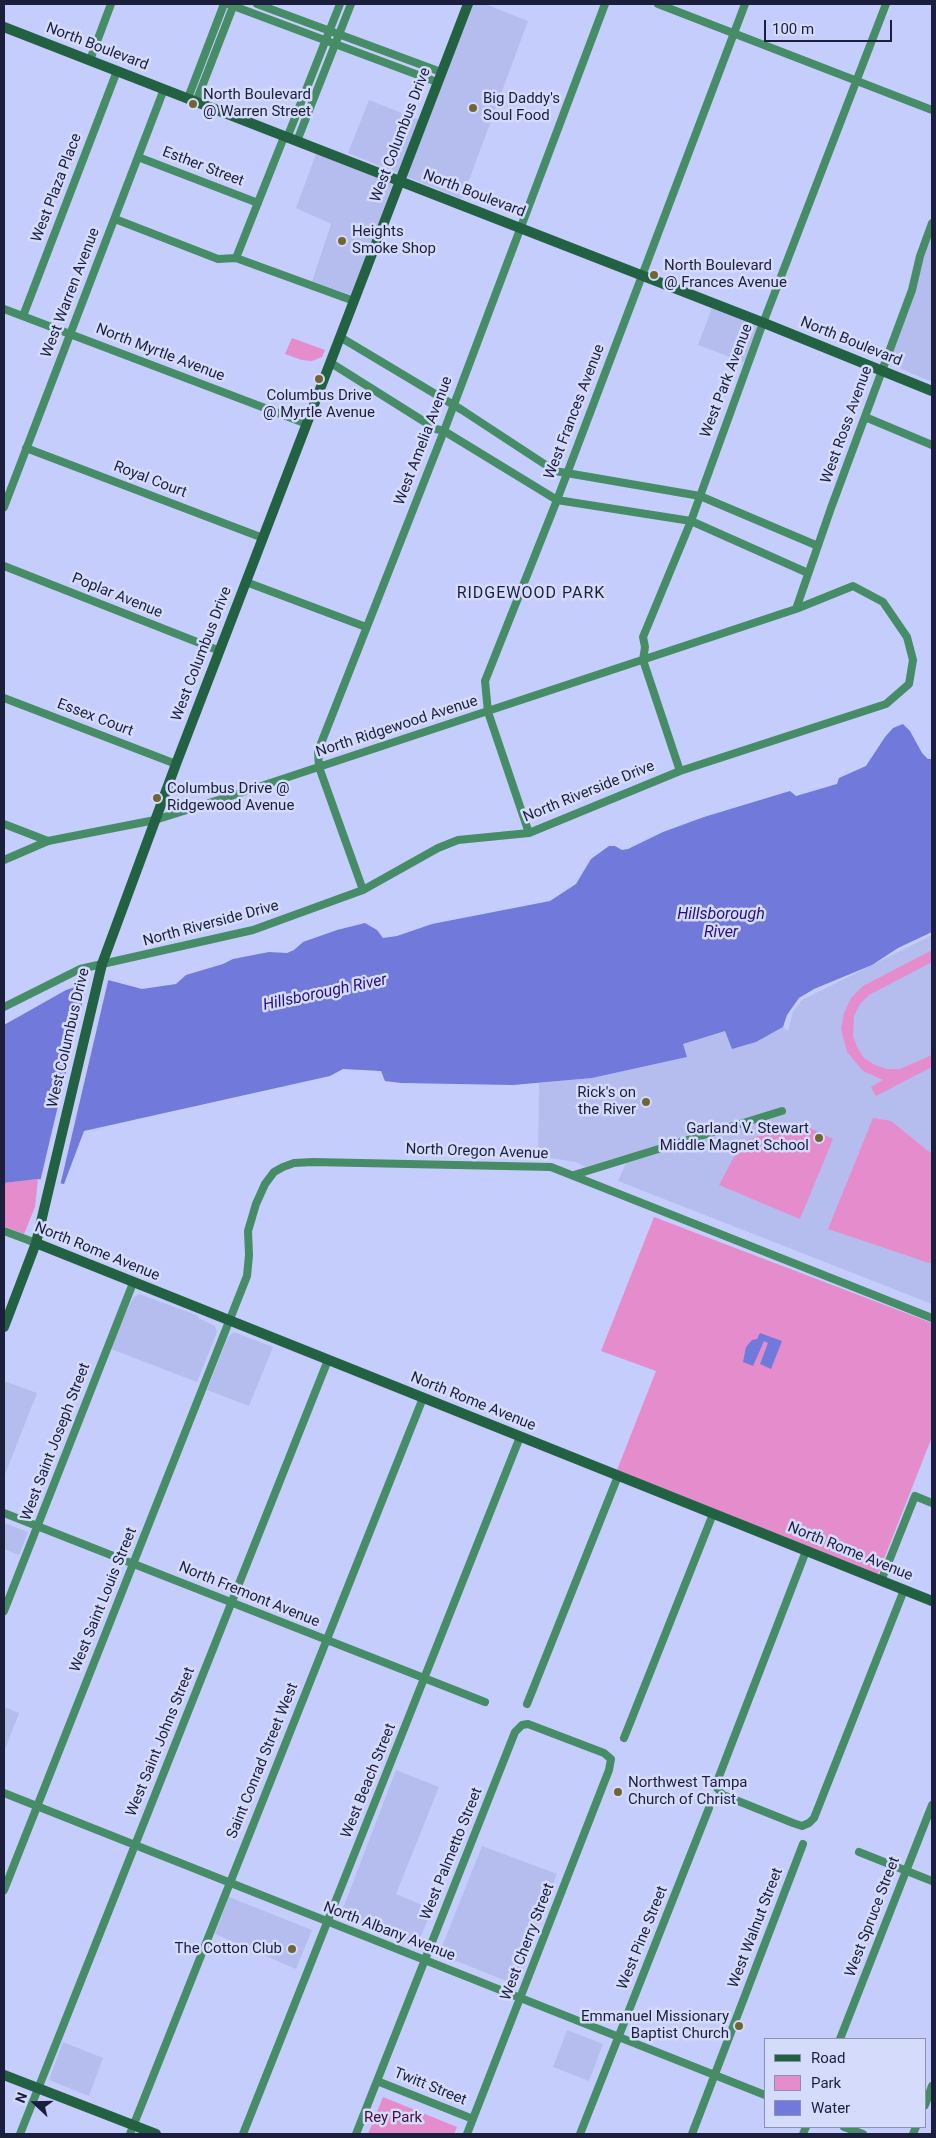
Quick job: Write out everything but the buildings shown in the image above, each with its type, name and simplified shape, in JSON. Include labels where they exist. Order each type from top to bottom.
[{"type":"street","points":[[90,60],[111,4]]},
{"type":"street","points":[[192,100],[224,4]]},
{"type":"street","points":[[192,100],[232,4],[437,82]]},
{"type":"street","points":[[257,4],[441,72]]},
{"type":"street","points":[[290,139],[340,4]]},
{"type":"street","points":[[236,258],[258,203],[335,43],[351,4]]},
{"type":"street","name":"West Columbus Drive","points":[[4,1327],[36,1244],[102,964],[176,764],[468,4]]},
{"type":"street","name":"West Amelia Avenue","points":[[363,890],[319,767],[318,751],[444,431],[605,4]]},
{"type":"street","points":[[658,4],[932,110]]},
{"type":"street","name":"West Frances Avenue","points":[[529,833],[488,712],[485,681],[557,500],[641,275],[746,4]]},
{"type":"street","name":"West Park Avenue","points":[[680,770],[643,660],[645,647],[643,637],[691,521],[764,323],[886,4]]},
{"type":"street","name":"North Boulevard","points":[[4,27],[764,323],[932,392]]},
{"type":"street","name":"West Plaza Place","points":[[23,316],[117,71]]},
{"type":"street","name":"West Warren Avenue","points":[[4,507],[164,89]]},
{"type":"street","name":"Esther Street","points":[[138,157],[258,203]]},
{"type":"street","points":[[115,219],[218,260],[236,258],[354,301]]},
{"type":"street","name":"West Ross Avenue","points":[[796,609],[912,290],[920,256],[932,223]]},
{"type":"street","name":"North Myrtle Avenue","points":[[4,309],[307,424]]},
{"type":"street","points":[[340,337],[453,404],[554,471],[700,496],[818,546]]},
{"type":"street","points":[[331,363],[436,429],[444,431],[557,500],[691,521],[808,573]]},
{"type":"street","points":[[865,417],[932,445]]},
{"type":"street","name":"Royal Court","points":[[26,448],[263,538]]},
{"type":"street","name":"Poplar Avenue","points":[[4,566],[220,651]]},
{"type":"street","points":[[246,582],[366,627]]},
{"type":"street","name":"North Ridgewood Avenue","points":[[4,860],[48,841],[155,820],[488,712],[796,609],[853,586],[883,602],[907,637]]},
{"type":"street","name":"North Riverside Drive","points":[[4,1007],[80,970],[253,930],[363,890],[438,848],[458,840],[529,833],[680,770],[886,704],[909,684],[913,660],[907,637]]},
{"type":"street","name":"Essex Court","points":[[4,698],[176,764]]},
{"type":"street","points":[[4,824],[48,841]]},
{"type":"street","points":[[574,1175],[782,1111]]},
{"type":"street","name":"North Oregon Avenue","points":[[229,1321],[247,1276],[250,1222],[265,1184],[274,1172],[283,1166],[294,1163],[313,1162],[535,1165],[551,1167],[932,1318]]},
{"type":"street","name":"North Rome Avenue","points":[[4,1231],[932,1601]]},
{"type":"street","name":"West Saint Joseph Street","points":[[4,1611],[133,1283]]},
{"type":"street","name":"West Saint Louis Street","points":[[4,1890],[229,1321]]},
{"type":"street","name":"West Saint Johns Street","points":[[20,2134],[328,1360]]},
{"type":"street","name":"Saint Conrad Street West","points":[[132,2130],[423,1398]]},
{"type":"street","name":"West Beach Street","points":[[242,2134],[520,1437]]},
{"type":"street","points":[[527,1704],[618,1476]]},
{"type":"street","points":[[881,1580],[915,1496],[932,1504]]},
{"type":"street","name":"North Fremont Avenue","points":[[4,1513],[485,1702]]},
{"type":"street","points":[[624,1738],[713,1514]]},
{"type":"street","points":[[806,1551],[718,1779],[717,1788],[724,1795],[802,1826],[809,1824],[814,1818],[904,1590]]},
{"type":"street","name":"West Cherry Street","points":[[467,2134],[609,1770],[611,1759],[604,1753],[532,1725],[522,1725]]},
{"type":"street","name":"West Palmetto Street","points":[[356,2134],[516,1732],[522,1725]]},
{"type":"street","name":"North Albany Avenue","points":[[4,1794],[764,2095]]},
{"type":"street","name":"West Spruce Street","points":[[840,2038],[932,1805]]},
{"type":"street","name":"West Pine Street","points":[[580,2134],[710,1808]]},
{"type":"street","name":"West Walnut Street","points":[[692,2134],[803,1844]]},
{"type":"street","points":[[859,1852],[932,1881]]},
{"type":"street","points":[[4,2075],[132,2130],[156,2134]]},
{"type":"street","name":"Twitt Street","points":[[377,2081],[473,2119]]},
{"type":"street","points":[[926,2102],[932,2086]]},
{"type":"street","points":[[847,2128],[863,2134]]},
{"type":"shaded area","points":[[473,4],[485,4],[528,21],[462,199],[348,153],[369,100],[427,123]]},
{"type":"shaded area","points":[[316,154],[393,184],[351,295],[312,281],[331,224],[296,208]]},
{"type":"shaded area","points":[[932,228],[932,382],[897,367],[892,363],[891,357]]},
{"type":"shaded area","points":[[713,305],[762,324],[746,363],[698,345]]},
{"type":"shaded area","name":"Garland V. Stewart Middle Magnet School","points":[[932,935],[932,1304],[618,1181],[626,1163],[786,1114],[783,1107],[585,1167],[576,1162],[538,1156],[539,1083],[592,1078],[687,1057],[683,1044],[725,1030],[756,1042],[783,1027],[788,1031],[793,1011],[802,1000]]},
{"type":"shaded area","points":[[139,1294],[199,1316],[198,1318],[215,1326],[217,1332],[197,1382],[111,1349],[127,1310],[134,1297]]},
{"type":"shaded area","points":[[234,1332],[273,1347],[249,1406],[207,1390],[228,1337]]},
{"type":"shaded area","points":[[4,1381],[37,1393],[4,1477]]},
{"type":"shaded area","points":[[4,1523],[28,1532],[19,1555],[4,1549]]},
{"type":"shaded area","points":[[4,1707],[19,1713],[4,1752]]},
{"type":"shaded area","points":[[396,1770],[439,1787],[396,1894],[432,1909],[417,1946],[340,1916]]},
{"type":"shaded area","points":[[482,1846],[557,1874],[514,1984],[439,1954]]},
{"type":"shaded area","points":[[229,1897],[312,1930],[296,1969],[215,1934]]},
{"type":"shaded area","points":[[567,2030],[603,2044],[589,2081],[553,2067]]},
{"type":"shaded area","points":[[63,2042],[103,2058],[89,2096],[49,2080]]},
{"type":"green space","points":[[292,338],[325,350],[322,357],[312,361],[302,360],[285,354]]},
{"type":"green space","points":[[932,950],[932,962],[869,995],[860,1004],[854,1016],[853,1035],[857,1047],[864,1058],[875,1065],[887,1069],[900,1069],[932,1055],[932,1067],[876,1096],[871,1087],[883,1080],[863,1071],[847,1052],[841,1029],[844,1013],[851,998],[863,986]]},
{"type":"green space","points":[[873,1118],[891,1121],[932,1154],[932,1264],[828,1229]]},
{"type":"green space","points":[[782,1128],[810,1128],[833,1139],[800,1219],[719,1185],[736,1153],[747,1140]]},
{"type":"green space","points":[[38,1179],[35,1207],[24,1234],[4,1226],[4,1183]]},
{"type":"green space","points":[[654,1217],[932,1323],[932,1437],[878,1574],[617,1470],[656,1371],[601,1351]]},
{"type":"green space","name":"Rey Park","points":[[383,2097],[457,2127],[454,2134],[368,2134]]},
{"type":"water","name":"Hillsborough River","points":[[903,724],[910,731],[922,753],[928,759],[932,759],[932,932],[898,948],[872,965],[814,989],[799,998],[787,1015],[783,1027],[756,1042],[732,1049],[725,1031],[683,1044],[687,1057],[592,1078],[513,1085],[401,1083],[385,1081],[381,1071],[343,1069],[330,1076],[84,1131],[64,1184],[38,1179],[4,1183],[4,1025],[66,990],[87,983],[108,980],[142,989],[176,984],[186,975],[223,964],[233,959],[269,952],[287,953],[303,942],[337,930],[365,923],[377,930],[383,938],[397,936],[432,924],[550,901],[576,884],[591,859],[609,846],[615,846],[622,850],[628,849],[663,832],[704,817],[790,791],[796,796],[837,784],[839,778],[866,766],[885,737],[893,728]]},
{"type":"water","points":[[760,1333],[782,1341],[771,1369],[760,1364],[768,1343],[764,1341],[753,1366],[743,1362],[746,1347],[752,1340],[757,1339]]},
{"type":"pier","points":[[109,977],[60,1186],[40,1182],[86,987],[85,981]]},
{"type":"place","name":"North Boulevard @ Warren Street","points":[[193,104]]},
{"type":"place","name":"Big Daddy's Soul Food","points":[[473,108]]},
{"type":"place","name":"Heights Smoke Shop","points":[[342,241]]},
{"type":"place","name":"North Boulevard @ Frances Avenue","points":[[654,275]]},
{"type":"place","name":"Columbus Drive @ Myrtle Avenue","points":[[319,379]]},
{"type":"place","name":"Columbus Drive @ Ridgewood Avenue","points":[[157,798]]},
{"type":"place","name":"Rick's on the River","points":[[646,1102]]},
{"type":"place","name":"Garland V. Stewart Middle Magnet School","points":[[819,1138]]},
{"type":"place","name":"Northwest Tampa Church of Christ","points":[[618,1792]]},
{"type":"place","name":"The Cotton Club","points":[[292,1949]]},
{"type":"place","name":"Emmanuel Missionary Baptist Church","points":[[739,2026]]},
{"type":"district","name":"RIDGEWOOD PARK","points":[[531,594]]}]
